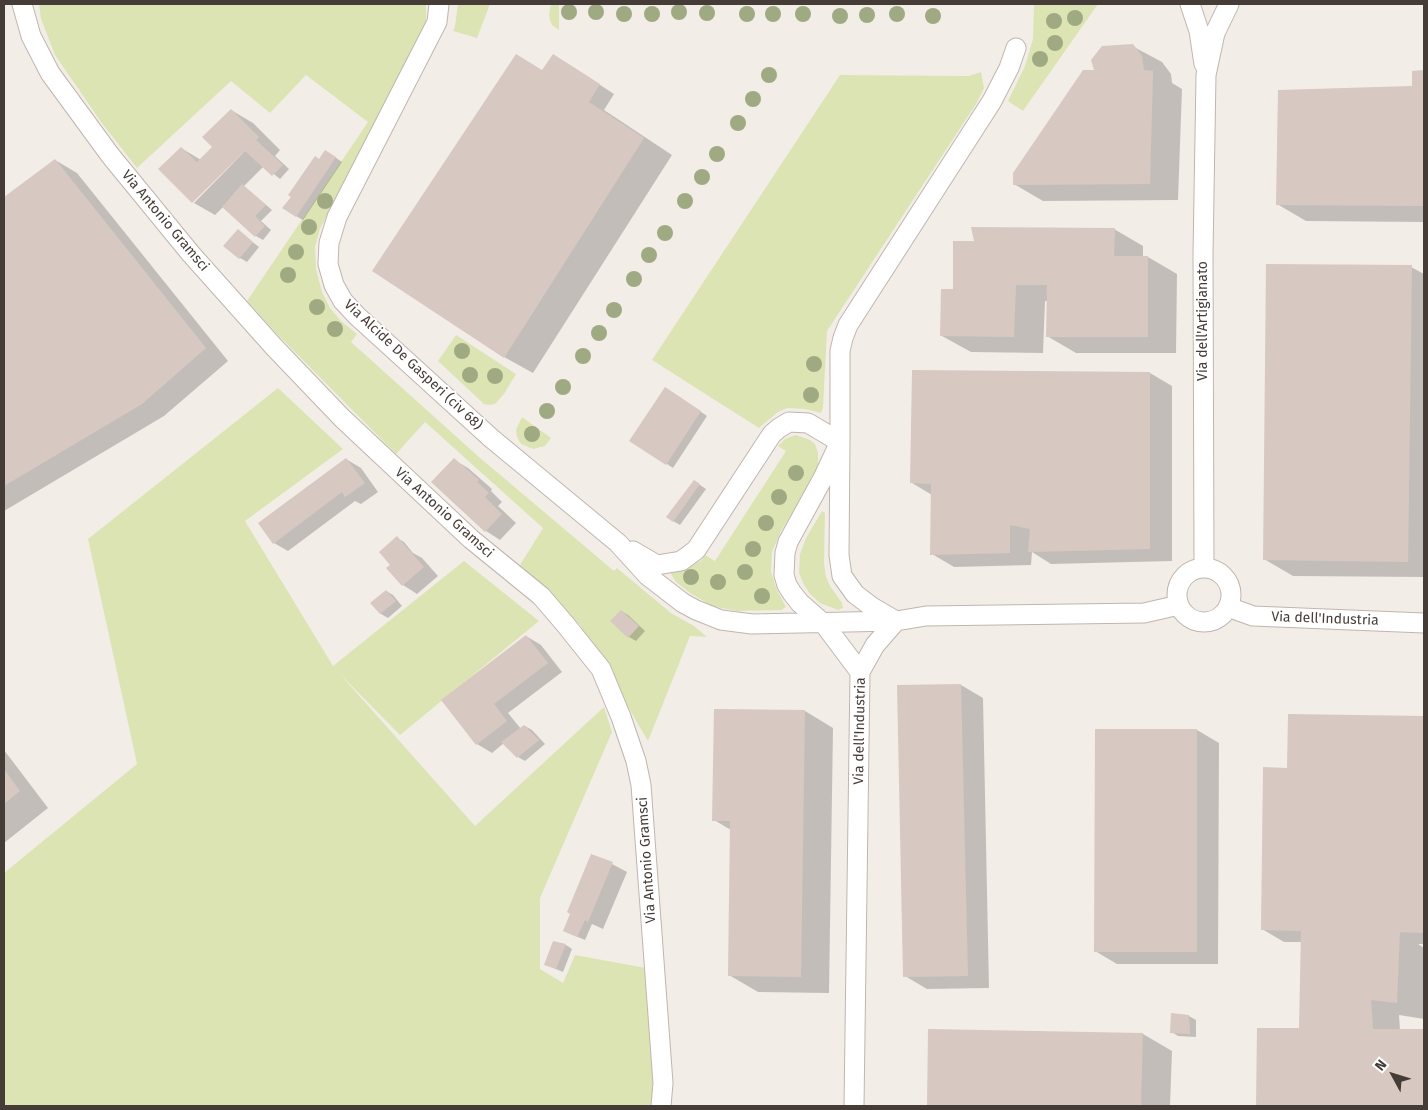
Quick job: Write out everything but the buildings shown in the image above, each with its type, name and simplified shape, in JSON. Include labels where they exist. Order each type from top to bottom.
[{"type":"street","name":"Via Antonio Gramsci","points":[[22,4],[31,36],[50,73],[110,155],[191,254],[274,347],[342,418],[471,539],[541,596],[601,669],[621,717],[636,761],[641,785],[663,1083],[660,1106]]},
{"type":"street","name":"Via Alcide De Gasperi (civ 68)","points":[[439,4],[437,22],[337,216],[329,243],[328,264],[334,285],[343,300],[357,316],[491,438],[618,543],[648,576],[683,603],[721,620],[752,624],[896,621]]},
{"type":"street","points":[[1190,4],[1199,32],[1206,75]]},
{"type":"street","points":[[1206,75],[1215,33],[1229,4]]},
{"type":"street","points":[[1016,48],[1009,68],[992,101],[848,325],[843,338],[840,351],[840,554],[842,576],[855,594],[872,607],[896,621],[926,616],[1144,613],[1179,605]]},
{"type":"street","name":"Via dell'Artigianato","points":[[1204,568],[1203,254],[1206,75]]},
{"type":"street","name":"Via Alcide De Gasperi (civ 68)","points":[[618,543],[657,565],[681,561],[696,550],[772,434],[779,428],[789,422],[808,424],[840,442]]},
{"type":"street","points":[[840,442],[823,478],[788,542],[784,564],[785,580],[800,603],[824,624],[860,672]]},
{"type":"street","points":[[1204,568],[1213,569],[1221,574],[1227,580],[1231,589],[1231,599],[1228,608],[1222,615],[1206,622],[1190,618],[1183,613],[1177,597],[1177,588],[1186,574],[1194,569],[1204,568]]},
{"type":"street","name":"Via dell'Industria","points":[[1228,608],[1253,616],[1424,623]]},
{"type":"street","name":"Via dell'Industria","points":[[854,1106],[860,672],[875,645],[896,621]]},
{"type":"green space","points":[[39,4],[426,4],[426,24],[320,229],[315,247],[316,269],[322,292],[330,308],[341,321],[357,334],[351,342],[479,457],[614,571],[617,568],[671,613],[694,626],[707,637],[690,636],[648,741],[580,625],[520,565],[543,528],[425,422],[396,454],[276,333],[247,301],[368,122],[306,75],[270,113],[231,81],[137,168],[101,122],[55,55],[41,19]]},
{"type":"green space","points":[[458,4],[490,4],[477,38],[453,31]]},
{"type":"green space","points":[[551,4],[559,4],[559,30],[552,25],[550,20]]},
{"type":"green space","points":[[1034,4],[1098,4],[1023,111],[1008,101],[1025,66],[1033,39]]},
{"type":"green space","points":[[981,72],[984,88],[976,104],[827,331],[823,408],[821,413],[805,409],[787,408],[778,412],[759,428],[652,360],[840,75],[969,76]]},
{"type":"green space","points":[[456,335],[516,374],[504,394],[495,404],[484,404],[438,361]]},
{"type":"green space","points":[[278,388],[343,449],[245,521],[333,666],[464,561],[539,621],[400,735],[339,673],[475,826],[604,707],[612,732],[540,898],[540,969],[563,983],[575,955],[646,968],[654,1088],[652,1106],[4,1106],[4,873],[137,764],[88,539]]},
{"type":"green space","points":[[522,417],[551,438],[545,446],[533,449],[521,444],[516,430]]},
{"type":"green space","points":[[796,435],[815,444],[818,453],[818,465],[811,484],[781,531],[772,552],[771,572],[777,590],[786,607],[781,610],[736,611],[712,606],[690,593],[676,582],[671,574],[672,572],[686,569],[702,560],[705,555],[715,561],[786,451],[778,446],[785,439]]},
{"type":"green space","points":[[822,511],[825,513],[824,563],[826,577],[842,603],[843,608],[838,610],[820,603],[810,594],[799,573],[800,554],[806,538]]}]
